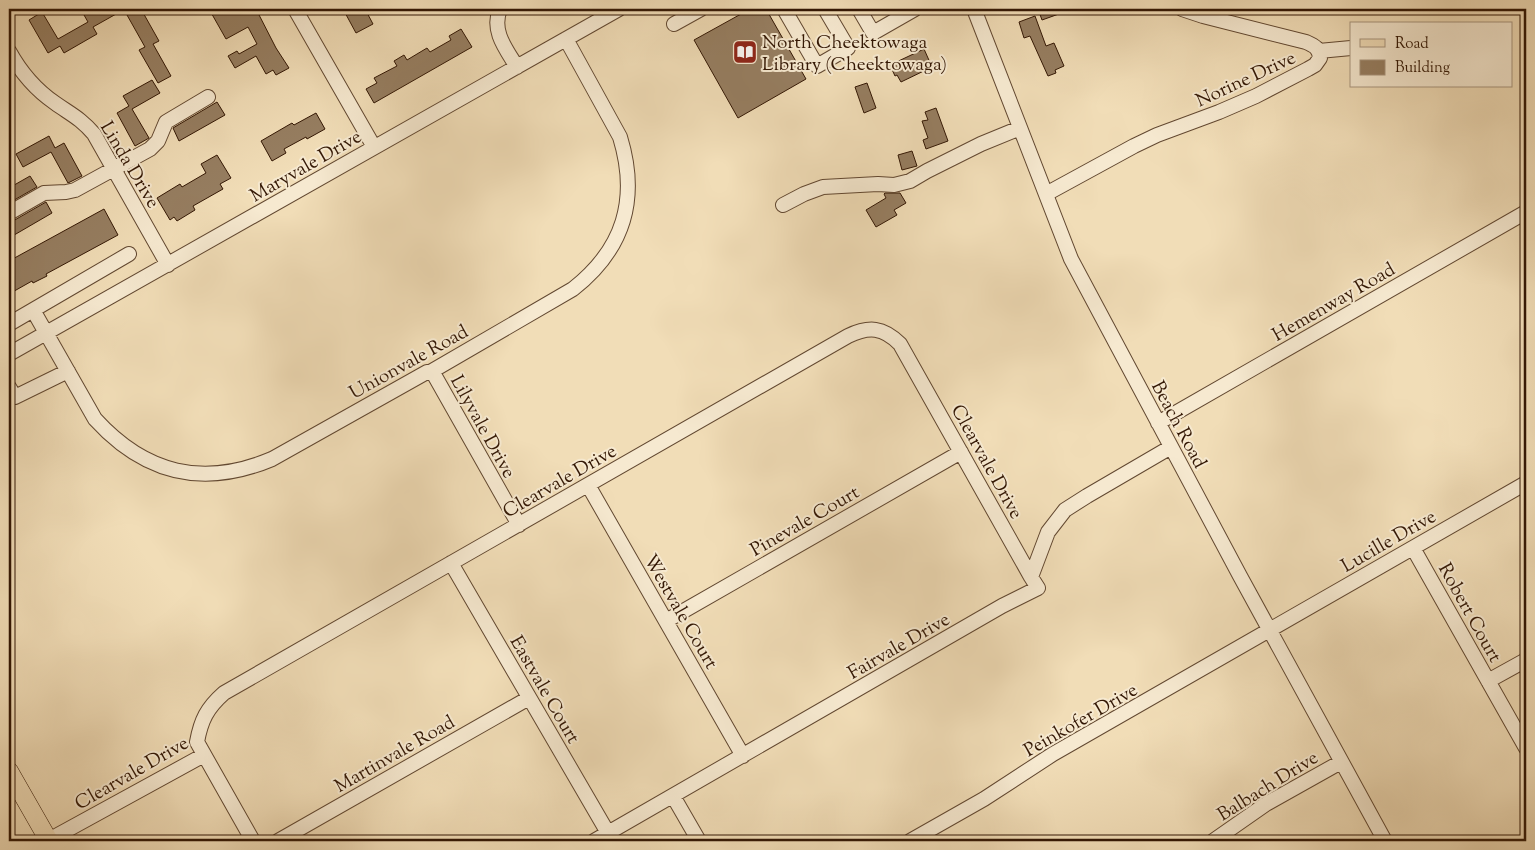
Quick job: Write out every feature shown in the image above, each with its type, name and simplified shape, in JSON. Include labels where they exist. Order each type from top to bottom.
[{"type":"main road","points":[[9,771],[48,841]]},
{"type":"street","points":[[295,9],[374,147]]},
{"type":"street","points":[[500,9],[496,25],[500,39],[517,67]]},
{"type":"street","name":"Maryvale Drive","points":[[9,354],[619,9]]},
{"type":"street","points":[[674,24],[701,9]]},
{"type":"street","points":[[784,9],[817,66],[848,48],[825,9]]},
{"type":"street","points":[[859,9],[873,33],[915,9]]},
{"type":"street","name":"Beach Road","points":[[974,9],[1071,259],[1385,841]]},
{"type":"street","name":"Norine Drive","points":[[1046,194],[1142,142],[1256,96],[1315,65],[1320,58],[1319,51],[1315,46],[1306,42],[1182,9]]},
{"type":"street","name":"Unionvale Road","points":[[33,310],[96,419],[123,446],[140,457],[158,465],[196,474],[216,474],[235,471],[272,459],[427,372],[432,371],[573,288],[584,280],[610,251],[621,230],[628,190],[622,144],[620,137],[566,39]]},
{"type":"street","points":[[1319,51],[1350,48]]},
{"type":"street","name":"Linda Drive","points":[[9,51],[25,76],[39,90],[54,103],[74,115],[94,134],[168,265]]},
{"type":"street","points":[[9,213],[44,193],[75,190],[150,149],[158,140],[166,122],[208,97]]},
{"type":"street","points":[[782,205],[823,187],[894,185],[910,181],[981,144],[1020,128]]},
{"type":"street","name":"Hemenway Road","points":[[1158,423],[1526,212]]},
{"type":"street","points":[[9,324],[129,254]]},
{"type":"street","name":"Clearvale Drive","points":[[48,841],[204,755],[197,742],[200,726],[214,702],[224,693],[519,526],[839,341],[866,329],[874,329],[886,333],[900,344],[1031,577]]},
{"type":"street","points":[[11,394],[68,371]]},
{"type":"street","name":"Lilyvale Drive","points":[[432,371],[519,526]]},
{"type":"street","name":"Fairvale Drive","points":[[594,841],[1002,606],[1038,588],[1031,577],[1048,532],[1065,510],[1171,447]]},
{"type":"street","name":"Pinevale Court","points":[[666,621],[961,452]]},
{"type":"street","name":"Lucille Drive","points":[[1270,630],[1526,483]]},
{"type":"street","name":"Westvale Court","points":[[588,485],[743,756]]},
{"type":"street","name":"Robert Court","points":[[1413,548],[1526,748]]},
{"type":"street","name":"Eastvale Court","points":[[451,563],[608,833]]},
{"type":"street","name":"Peinkofer Drive","points":[[910,841],[984,799],[1053,754],[1270,630]]},
{"type":"street","points":[[1488,681],[1526,660]]},
{"type":"street","name":"Martinvale Road","points":[[278,841],[529,698]]},
{"type":"street","points":[[204,755],[253,841]]},
{"type":"street","name":"Balbach Drive","points":[[1213,841],[1266,804],[1341,762]]},
{"type":"street","points":[[673,796],[699,841]]},
{"type":"building","points":[[95,9],[125,9],[93,27],[97,34],[64,53],[60,46],[48,53],[29,20],[42,12],[58,39],[88,22],[84,15]]},
{"type":"building","points":[[141,9],[159,41],[153,44],[171,76],[158,83],[139,50],[145,47],[127,15]]},
{"type":"building","points":[[209,9],[256,9],[276,48],[289,68],[276,75],[273,70],[266,74],[256,56],[235,68],[228,56],[237,51],[239,54],[257,44],[248,27],[226,39]]},
{"type":"building","points":[[343,9],[365,9],[373,24],[356,33]]},
{"type":"building","points":[[750,9],[766,9],[806,79],[738,118],[694,40]]},
{"type":"building","points":[[1038,9],[1069,9],[1070,10],[1042,20]]},
{"type":"building","points":[[1035,16],[1046,46],[1054,43],[1064,66],[1055,70],[1056,73],[1048,76],[1030,36],[1024,38],[1019,22]]},
{"type":"building","points":[[461,29],[472,47],[374,103],[366,89],[377,83],[374,78],[397,66],[394,61],[404,55],[407,60],[427,48],[430,52],[451,40],[449,36]]},
{"type":"building","points":[[924,49],[932,67],[901,82],[897,75],[895,76],[890,65]]},
{"type":"building","points":[[152,80],[160,93],[132,109],[149,138],[135,146],[117,113],[129,106],[123,96]]},
{"type":"building","points":[[867,83],[876,108],[864,113],[855,87]]},
{"type":"building","points":[[217,102],[225,115],[179,141],[173,128]]},
{"type":"building","points":[[936,108],[948,141],[926,149],[923,140],[928,138],[922,121],[928,120],[925,112]]},
{"type":"building","points":[[316,113],[325,129],[284,149],[286,153],[272,161],[261,141],[292,123],[294,125]]},
{"type":"building","points":[[49,136],[55,148],[64,143],[82,176],[68,183],[51,152],[23,167],[16,154]]},
{"type":"building","points":[[912,151],[917,166],[902,170],[898,155]]},
{"type":"building","points":[[217,155],[231,178],[220,184],[223,189],[193,206],[195,210],[177,221],[174,217],[170,220],[157,198],[180,184],[182,187],[206,173],[201,164]]},
{"type":"building","points":[[30,176],[37,187],[9,203],[9,188]]},
{"type":"building","points":[[885,193],[900,193],[906,203],[894,210],[897,215],[876,227],[866,210],[886,198]]},
{"type":"building","points":[[46,202],[52,213],[9,238],[9,222]]},
{"type":"building","points":[[104,209],[118,235],[46,274],[47,276],[33,283],[32,281],[9,294],[9,261]]},
{"type":"place","name":"North Cheektowaga Library (Cheektowaga)","points":[[745,52]]}]
